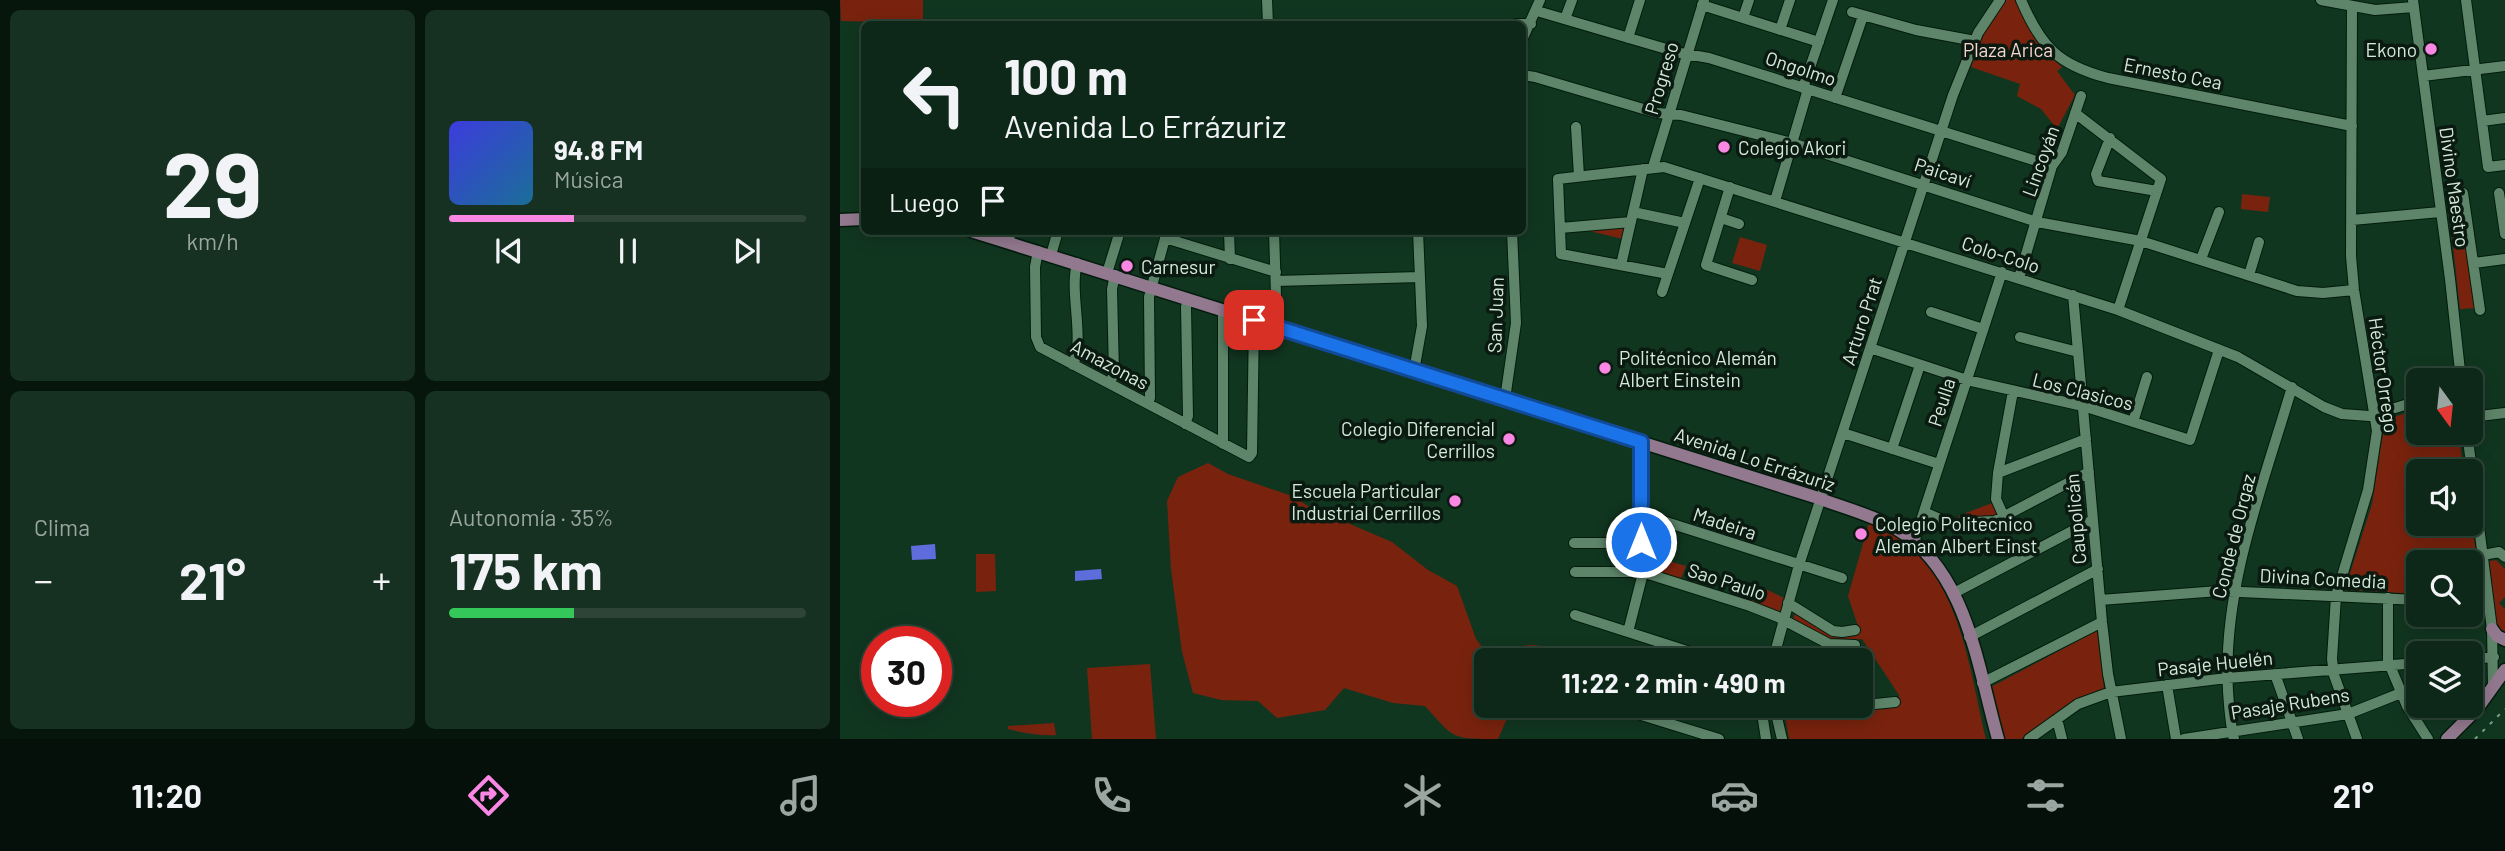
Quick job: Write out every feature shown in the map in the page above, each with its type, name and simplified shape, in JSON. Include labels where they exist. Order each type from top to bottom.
[{"type":"main road","points":[[840,220],[861,219]]},
{"type":"main road","name":"Avenida Lo Errázuriz","points":[[1010,237],[1038,251],[1641,442],[1883,522],[1914,542],[1938,566],[1954,593],[1998,739]]},
{"type":"main road","points":[[2492,629],[2505,640]]},
{"type":"main road","points":[[2447,739],[2493,688],[2505,670]]},
{"type":"street","points":[[1267,0],[1268,21]]},
{"type":"street","points":[[1526,33],[1540,0]]},
{"type":"street","points":[[1565,19],[1572,0]]},
{"type":"street","points":[[1628,38],[1640,0]]},
{"type":"street","points":[[1743,18],[1749,0]]},
{"type":"street","points":[[1780,30],[1790,0]]},
{"type":"street","points":[[1775,201],[1805,89],[1833,0]]},
{"type":"street","name":"Arturo Prat","points":[[1776,648],[1799,565],[1941,130],[1975,41],[2000,0]]},
{"type":"street","name":"Ernesto Cea","points":[[2021,0],[2047,48],[2071,66],[2108,78],[2352,126]]},
{"type":"street","points":[[2321,0],[2379,11],[2413,3]]},
{"type":"street","points":[[2468,0],[2488,167],[2505,165]]},
{"type":"street","points":[[1703,3],[1819,42]]},
{"type":"street","name":"Progreso","points":[[1621,265],[1632,217],[1669,114],[1703,3]]},
{"type":"street","name":"Divino Maestro","points":[[2413,3],[2460,368]]},
{"type":"street","name":"Héctor Orrego","points":[[2352,6],[2351,256],[2354,290],[2376,415],[2376,437],[2371,478],[2336,596],[2332,654],[2333,670],[2357,739]]},
{"type":"street","name":"Ongolmo","points":[[1537,11],[1709,58],[2052,166]]},
{"type":"street","points":[[1853,12],[1916,30],[1975,41]]},
{"type":"street","points":[[1835,98],[1863,16]]},
{"type":"street","points":[[1526,24],[1531,24]]},
{"type":"street","points":[[2423,76],[2505,66]]},
{"type":"street","name":"Paicaví","points":[[1526,75],[1657,113],[1681,115],[1792,143],[2037,222],[2141,241],[2311,293],[2354,290]]},
{"type":"street","name":"Lincoyán","points":[[2019,278],[2052,166],[2061,155],[2081,96]]},
{"type":"street","points":[[2076,113],[2161,178],[2118,310]]},
{"type":"street","points":[[2482,121],[2505,118]]},
{"type":"street","points":[[1576,127],[1579,176]]},
{"type":"street","points":[[2110,138],[2096,174],[2098,181],[2157,191]]},
{"type":"street","name":"Colo-Colo","points":[[1560,228],[1558,179],[1664,167],[2118,310],[2247,361],[2336,412],[2360,417],[2376,415],[2406,405]]},
{"type":"street","points":[[1662,292],[1700,178]]},
{"type":"street","points":[[1730,187],[1706,265],[1752,280]]},
{"type":"street","points":[[2463,193],[2480,310]]},
{"type":"street","points":[[2499,193],[2505,234]]},
{"type":"street","points":[[2201,259],[2219,212]]},
{"type":"street","points":[[2353,220],[2440,212]]},
{"type":"street","points":[[1668,274],[1561,254],[1560,228],[1632,217],[1685,223]]},
{"type":"street","points":[[1721,218],[1739,225]]},
{"type":"street","points":[[1051,255],[1057,235]]},
{"type":"street","points":[[1110,384],[1114,373],[1111,274],[1119,235]]},
{"type":"street","points":[[1148,404],[1149,299],[1166,235]]},
{"type":"street","points":[[1169,235],[1276,276],[1420,277]]},
{"type":"street","points":[[1229,235],[1230,259]]},
{"type":"street","points":[[1274,235],[1277,327]]},
{"type":"street","points":[[1415,370],[1422,326],[1418,235]]},
{"type":"street","name":"San Juan","points":[[1506,399],[1516,323],[1512,235]]},
{"type":"street","points":[[2249,275],[2259,242]]},
{"type":"street","name":"Amazonas","points":[[1038,251],[1035,267],[1036,341],[1043,349],[1250,456],[1254,320]]},
{"type":"street","points":[[2474,263],[2505,259]]},
{"type":"street","points":[[1073,365],[1076,349],[1077,263]]},
{"type":"street","name":"Peulla","points":[[1914,542],[2002,272]]},
{"type":"street","name":"Caupolicán","points":[[2073,295],[2102,622],[2111,692],[2121,739]]},
{"type":"street","points":[[1185,424],[1188,418],[1188,299]]},
{"type":"street","points":[[1223,311],[1223,444]]},
{"type":"street","points":[[1931,312],[1983,329]]},
{"type":"street","points":[[2020,337],[2078,352]]},
{"type":"street","name":"Los Clasicos","points":[[1870,348],[1967,380],[2083,407],[2190,440],[2219,350]]},
{"type":"street","points":[[1892,449],[1920,365]]},
{"type":"street","points":[[2133,422],[2147,377]]},
{"type":"street","name":"Conde de Orgaz","points":[[2233,735],[2227,653],[2234,591],[2292,387]]},
{"type":"street","points":[[2004,517],[1996,499],[2013,391]]},
{"type":"street","points":[[2483,416],[2505,413]]},
{"type":"street","points":[[1843,433],[1939,464]]},
{"type":"street","points":[[1998,473],[2086,439]]},
{"type":"street","points":[[1628,632],[1642,572],[1641,442]]},
{"type":"street","points":[[2469,445],[2482,550]]},
{"type":"street","points":[[1924,512],[1949,523],[1995,521],[2089,472]]},
{"type":"street","name":"Madeira","points":[[1641,514],[1842,578]]},
{"type":"street","points":[[1954,593],[2093,520]]},
{"type":"street","points":[[1574,543],[1641,542]]},
{"type":"street","points":[[2493,688],[2492,629],[2483,555],[2498,552],[2505,556]]},
{"type":"street","points":[[1969,637],[2098,569]]},
{"type":"street","name":"Sao Paulo","points":[[1575,572],[1642,572],[1750,606],[1829,643],[1855,645]]},
{"type":"street","name":"Divina Comedia","points":[[2100,600],[2234,591],[2406,599]]},
{"type":"street","points":[[2388,598],[2387,656],[2400,693],[2428,739]]},
{"type":"street","points":[[2483,602],[2488,602]]},
{"type":"street","points":[[1788,603],[1833,631],[1855,630]]},
{"type":"street","points":[[1575,615],[1678,648]]},
{"type":"street","points":[[1982,683],[2102,622]]},
{"type":"street","points":[[2483,658],[2494,657]]},
{"type":"street","name":"Pasaje Huelén","points":[[2029,739],[2087,699],[2111,692],[2227,678],[2406,664]]},
{"type":"street","points":[[2275,674],[2298,739]]},
{"type":"street","points":[[2167,685],[2176,739]]},
{"type":"street","name":"Pasaje Rubens","points":[[2184,739],[2233,735],[2291,722],[2348,714],[2400,693]]},
{"type":"street","points":[[1873,704],[1895,702]]},
{"type":"street","points":[[1651,718],[1719,739]]},
{"type":"street","points":[[1763,718],[1766,739]]},
{"type":"street","points":[[1778,718],[1782,739]]},
{"type":"street","points":[[2057,719],[2062,739]]},
{"type":"green space","points":[[840,0],[923,0],[923,21],[841,21]]},
{"type":"green space","name":"Plaza Arica","points":[[2006,0],[2016,0],[2044,51],[2062,67],[2057,71],[2075,95],[2057,129],[2041,109],[2017,96],[2020,84],[1971,67],[1983,33]]},
{"type":"green space","points":[[2242,194],[2270,197],[2268,212],[2241,209]]},
{"type":"green space","points":[[2462,198],[2478,308],[2460,309],[2448,199]]},
{"type":"green space","points":[[1625,227],[1623,239],[1581,229]]},
{"type":"green space","points":[[1740,237],[1767,245],[1760,271],[1732,263]]},
{"type":"green space","points":[[2406,413],[2406,445],[2460,445],[2462,459],[2406,459],[2406,536],[2474,536],[2476,550],[2406,550],[2406,593],[2349,590],[2346,586],[2372,504],[2385,420]]},
{"type":"green space","points":[[1208,463],[1228,474],[1292,496],[1311,508],[1316,519],[1343,521],[1392,542],[1428,570],[1457,586],[1476,639],[1483,648],[1474,648],[1474,718],[1507,718],[1498,739],[1455,735],[1425,706],[1393,703],[1344,688],[1325,710],[1277,718],[1258,701],[1221,700],[1193,693],[1182,652],[1171,569],[1167,501],[1178,477]]},
{"type":"green space","points":[[1992,503],[1999,515],[1981,519],[1953,518]]},
{"type":"green space","points":[[1870,519],[1906,543],[1925,562],[1940,584],[1961,634],[1986,739],[1789,739],[1785,718],[1873,718],[1873,710],[1899,706],[1899,695],[1873,656],[1873,648],[1868,648],[1862,639],[1834,642],[1792,622],[1798,605],[1840,630],[1858,626],[1848,596]]},
{"type":"green space","points":[[976,554],[995,554],[996,591],[976,592]]},
{"type":"green space","points":[[1648,555],[1686,566],[1680,581],[1648,570]]},
{"type":"green space","points":[[2496,560],[2505,569],[2505,597],[2499,603],[2505,609],[2505,637],[2494,632],[2485,562]]},
{"type":"green space","points":[[1755,584],[1784,598],[1780,613],[1750,603]]},
{"type":"green space","points":[[2097,631],[2104,689],[2069,706],[2021,739],[2005,739],[1991,687]]},
{"type":"green space","points":[[1529,645],[1559,648],[1512,648]]},
{"type":"green space","points":[[1150,664],[1156,739],[1092,739],[1087,668]]},
{"type":"green space","points":[[1054,723],[1056,735],[1008,729],[1008,726]]},
{"type":"water","points":[[935,544],[936,559],[912,560],[911,546]]},
{"type":"water","points":[[1101,569],[1102,579],[1075,581],[1075,571]]},
{"type":"railway","points":[[2475,739],[2505,709]]},
{"type":"place","name":"Ekono","points":[[2431,49]]},
{"type":"place","name":"Colegio Akori","points":[[1724,147]]},
{"type":"place","name":"Carnesur","points":[[1127,266]]},
{"type":"place","name":"Politécnico Alemán Albert Einstein","points":[[1605,368]]},
{"type":"place","name":"Colegio Diferencial Cerrillos","points":[[1509,439]]},
{"type":"place","name":"Escuela Particular Industrial Cerrillos","points":[[1455,501]]},
{"type":"place","name":"Colegio Politecnico Aleman Albert Einst","points":[[1861,534]]},
{"type":"route","points":[[1254,320],[1641,442],[1641,542]]}]
